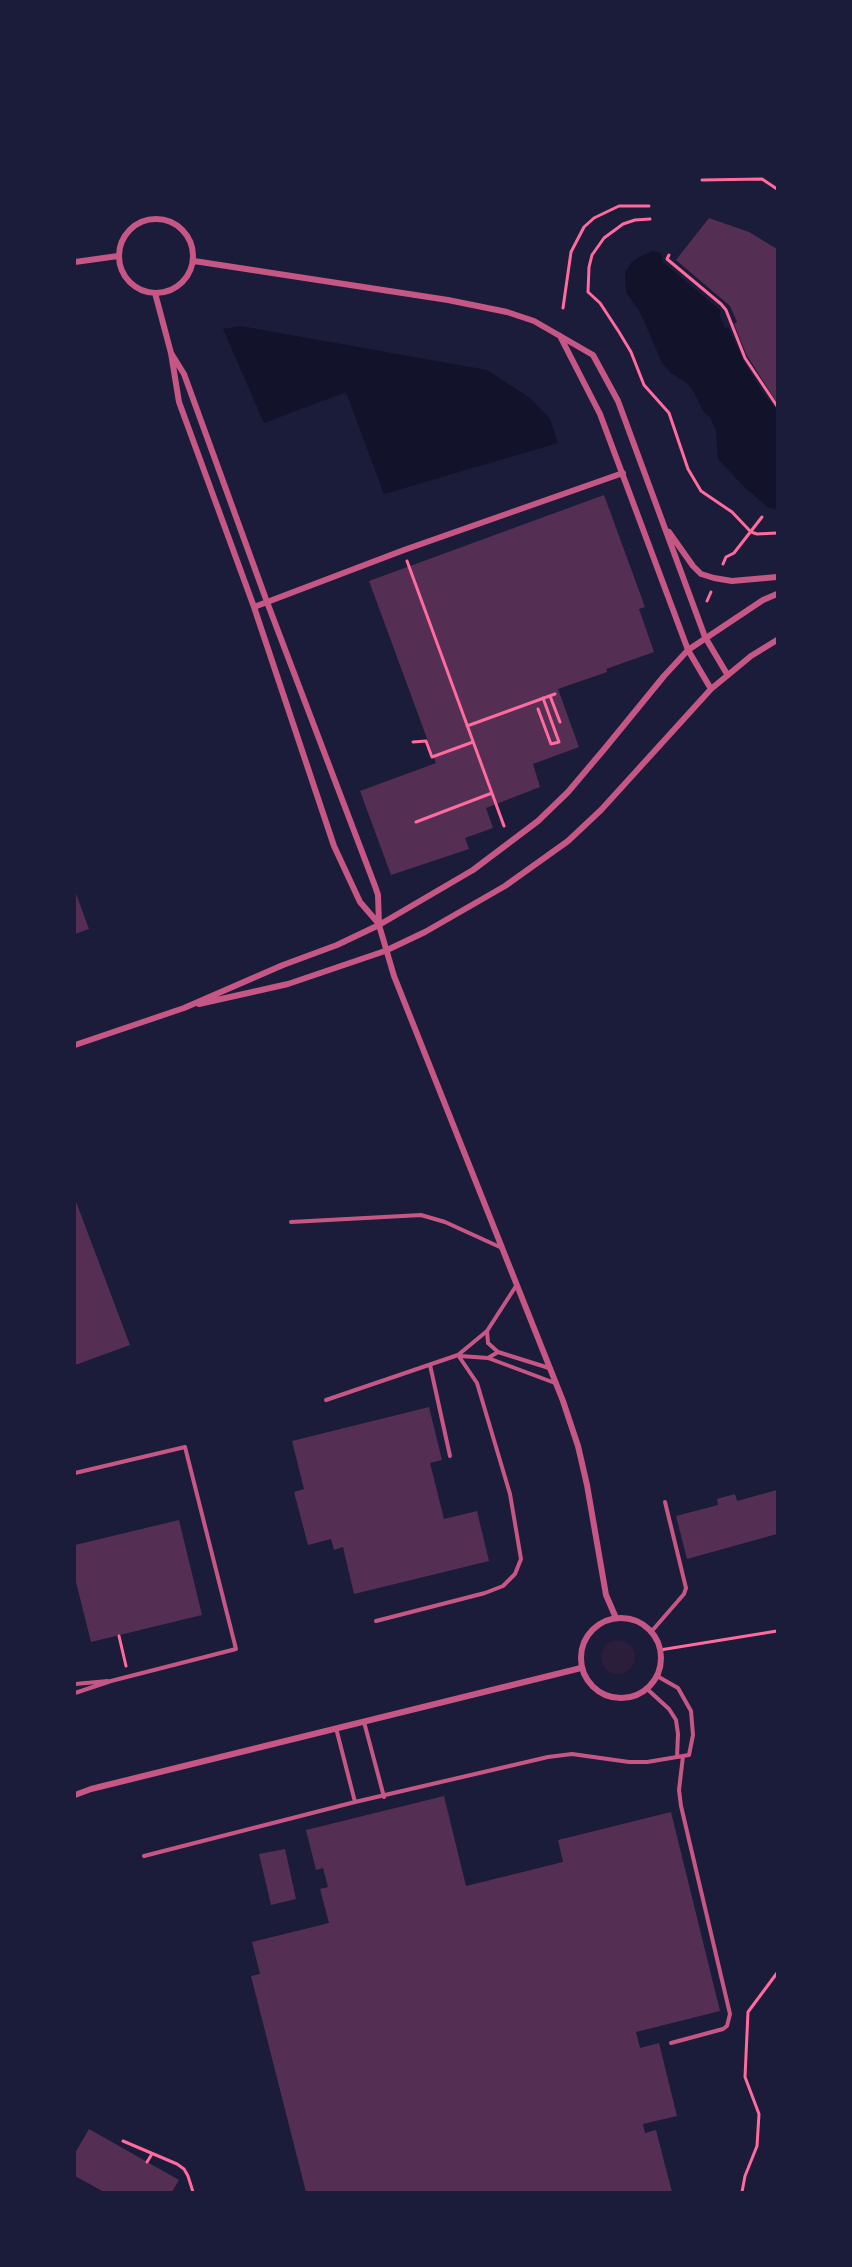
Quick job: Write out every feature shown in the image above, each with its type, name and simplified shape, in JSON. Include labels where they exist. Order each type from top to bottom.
[{"type":"street","points":[[154,219],[166,220],[183,230],[195,251],[191,271],[183,282],[165,293],[142,290],[132,284],[123,273],[118,256],[119,246],[131,228],[142,221],[154,219]]},
{"type":"street","points":[[75,262],[118,256]]},
{"type":"street","points":[[194,261],[491,308],[534,321],[593,355],[618,401],[705,637],[727,674]]},
{"type":"street","points":[[155,293],[171,353],[179,402],[254,608],[334,846],[360,902],[379,925]]},
{"type":"street","points":[[560,336],[600,414],[688,650],[711,689]]},
{"type":"street","points":[[171,353],[184,374],[267,602],[375,886],[378,895],[379,925],[385,951],[556,1383],[578,1446],[606,1595],[616,1618]]},
{"type":"street","points":[[254,608],[404,550],[623,473]]},
{"type":"street","points":[[663,524],[701,574],[732,580],[777,577]]},
{"type":"street","points":[[75,1046],[184,1008],[283,965],[337,945],[379,925],[473,870],[538,821],[568,792],[688,650],[763,600],[777,594]]},
{"type":"street","points":[[184,1008],[288,984],[385,951],[425,932],[505,886],[568,841],[601,810],[711,689],[751,656],[777,640]]},
{"type":"street","points":[[616,1618],[630,1619],[648,1628],[656,1639],[661,1663],[657,1676],[646,1688],[638,1694],[617,1698],[594,1688],[587,1680],[581,1668],[580,1654],[584,1641],[595,1627],[616,1618]]},
{"type":"street","points":[[75,1794],[581,1668]]},
{"type":"lane","points":[[291,1222],[422,1215],[445,1222],[502,1249]]},
{"type":"lane","points":[[458,1356],[487,1331],[517,1285]]},
{"type":"lane","points":[[487,1331],[488,1343],[498,1352],[550,1368]]},
{"type":"lane","points":[[488,1358],[498,1352]]},
{"type":"lane","points":[[376,1622],[485,1593],[503,1586],[515,1574],[521,1558],[510,1494],[477,1383],[458,1356]]},
{"type":"lane","points":[[326,1400],[458,1356],[488,1358],[556,1383]]},
{"type":"lane","points":[[430,1365],[450,1456]]},
{"type":"lane","points":[[75,1473],[185,1446],[236,1649],[111,1681],[75,1693]]},
{"type":"lane","points":[[651,1632],[684,1594],[686,1588],[665,1502]]},
{"type":"lane","points":[[144,1856],[355,1802],[564,1754],[629,1762],[647,1762],[689,1755],[693,1735],[691,1711],[678,1688],[657,1676]]},
{"type":"lane","points":[[75,1683],[111,1681]]},
{"type":"lane","points":[[646,1688],[669,1709],[676,1720],[677,1757]]},
{"type":"lane","points":[[363,1721],[384,1797]]},
{"type":"lane","points":[[336,1728],[355,1802]]},
{"type":"lane","points":[[671,2043],[723,2029],[727,2026],[730,2014],[681,1806],[679,1790],[683,1756]]},
{"type":"lane","points":[[75,1787],[83,1791]]},
{"type":"path","points":[[702,180],[762,179],[769,181],[777,189]]},
{"type":"path","points":[[563,308],[571,252],[584,227],[594,218],[613,208],[632,204],[649,206]]},
{"type":"path","points":[[650,219],[623,224],[604,238],[592,255],[588,292],[600,303],[619,332],[631,352],[644,385],[669,413],[688,469],[701,491],[732,512],[751,532],[777,533]]},
{"type":"path","points":[[669,255],[667,259],[726,310],[745,358],[777,406]]},
{"type":"path","points":[[723,564],[726,557],[734,553],[762,518]]},
{"type":"path","points":[[404,550],[504,826]]},
{"type":"path","points":[[707,601],[711,592]]},
{"type":"path","points":[[466,726],[555,694]]},
{"type":"path","points":[[550,696],[560,722]]},
{"type":"path","points":[[538,710],[552,744],[558,742],[543,698]]},
{"type":"path","points":[[413,742],[426,741],[432,757],[473,742]]},
{"type":"path","points":[[416,822],[492,793]]},
{"type":"path","points":[[660,1650],[777,1630]]},
{"type":"path","points":[[119,1636],[129,1677]]},
{"type":"path","points":[[742,2192],[745,2176],[757,2146],[759,2114],[745,2077],[748,2012],[777,1973]]},
{"type":"path","points":[[123,2141],[184,2169],[193,2192]]},
{"type":"path","points":[[147,2162],[152,2154]]},
{"type":"shaded area","points":[[653,251],[661,253],[663,262],[721,311],[719,314],[725,328],[728,327],[743,360],[777,410],[777,510],[768,507],[745,488],[718,459],[716,430],[710,417],[703,411],[694,392],[686,382],[671,373],[662,363],[640,312],[626,292],[625,272],[632,262]]},
{"type":"shaded area","points":[[240,326],[487,370],[530,398],[550,419],[558,443],[384,494],[346,392],[264,423],[223,329]]},
{"type":"shaded area","points":[[618,1640],[630,1645],[635,1657],[630,1669],[618,1674],[606,1669],[601,1657],[606,1645]]},
{"type":"building","points":[[709,218],[749,232],[777,249],[777,403],[746,354],[734,324],[737,322],[730,306],[676,260]]},
{"type":"building","points":[[604,495],[645,607],[639,609],[654,652],[558,689],[579,747],[533,764],[540,787],[486,808],[493,828],[465,838],[469,849],[391,875],[360,791],[436,763],[369,581]]},
{"type":"building","points":[[75,891],[89,929],[75,934]]},
{"type":"building","points":[[75,1199],[130,1345],[75,1365]]},
{"type":"building","points":[[429,1407],[442,1460],[430,1463],[444,1519],[477,1511],[489,1561],[354,1594],[343,1547],[334,1550],[331,1539],[308,1545],[294,1492],[304,1489],[292,1441]]},
{"type":"building","points":[[777,1490],[777,1534],[687,1559],[676,1516],[718,1505],[717,1499],[735,1494],[737,1501]]},
{"type":"building","points":[[179,1520],[202,1615],[91,1642],[75,1578],[75,1545]]},
{"type":"building","points":[[444,1796],[466,1886],[563,1862],[558,1840],[671,1812],[720,2011],[636,2032],[640,2048],[659,2043],[677,2116],[643,2124],[645,2133],[656,2130],[672,2192],[306,2192],[251,1976],[260,1974],[252,1942],[329,1923],[320,1889],[328,1887],[323,1868],[316,1870],[306,1830]]},
{"type":"building","points":[[285,1849],[296,1899],[271,1905],[259,1854]]},
{"type":"building","points":[[89,2129],[179,2180],[172,2192],[104,2192],[75,2176],[75,2153]]}]
